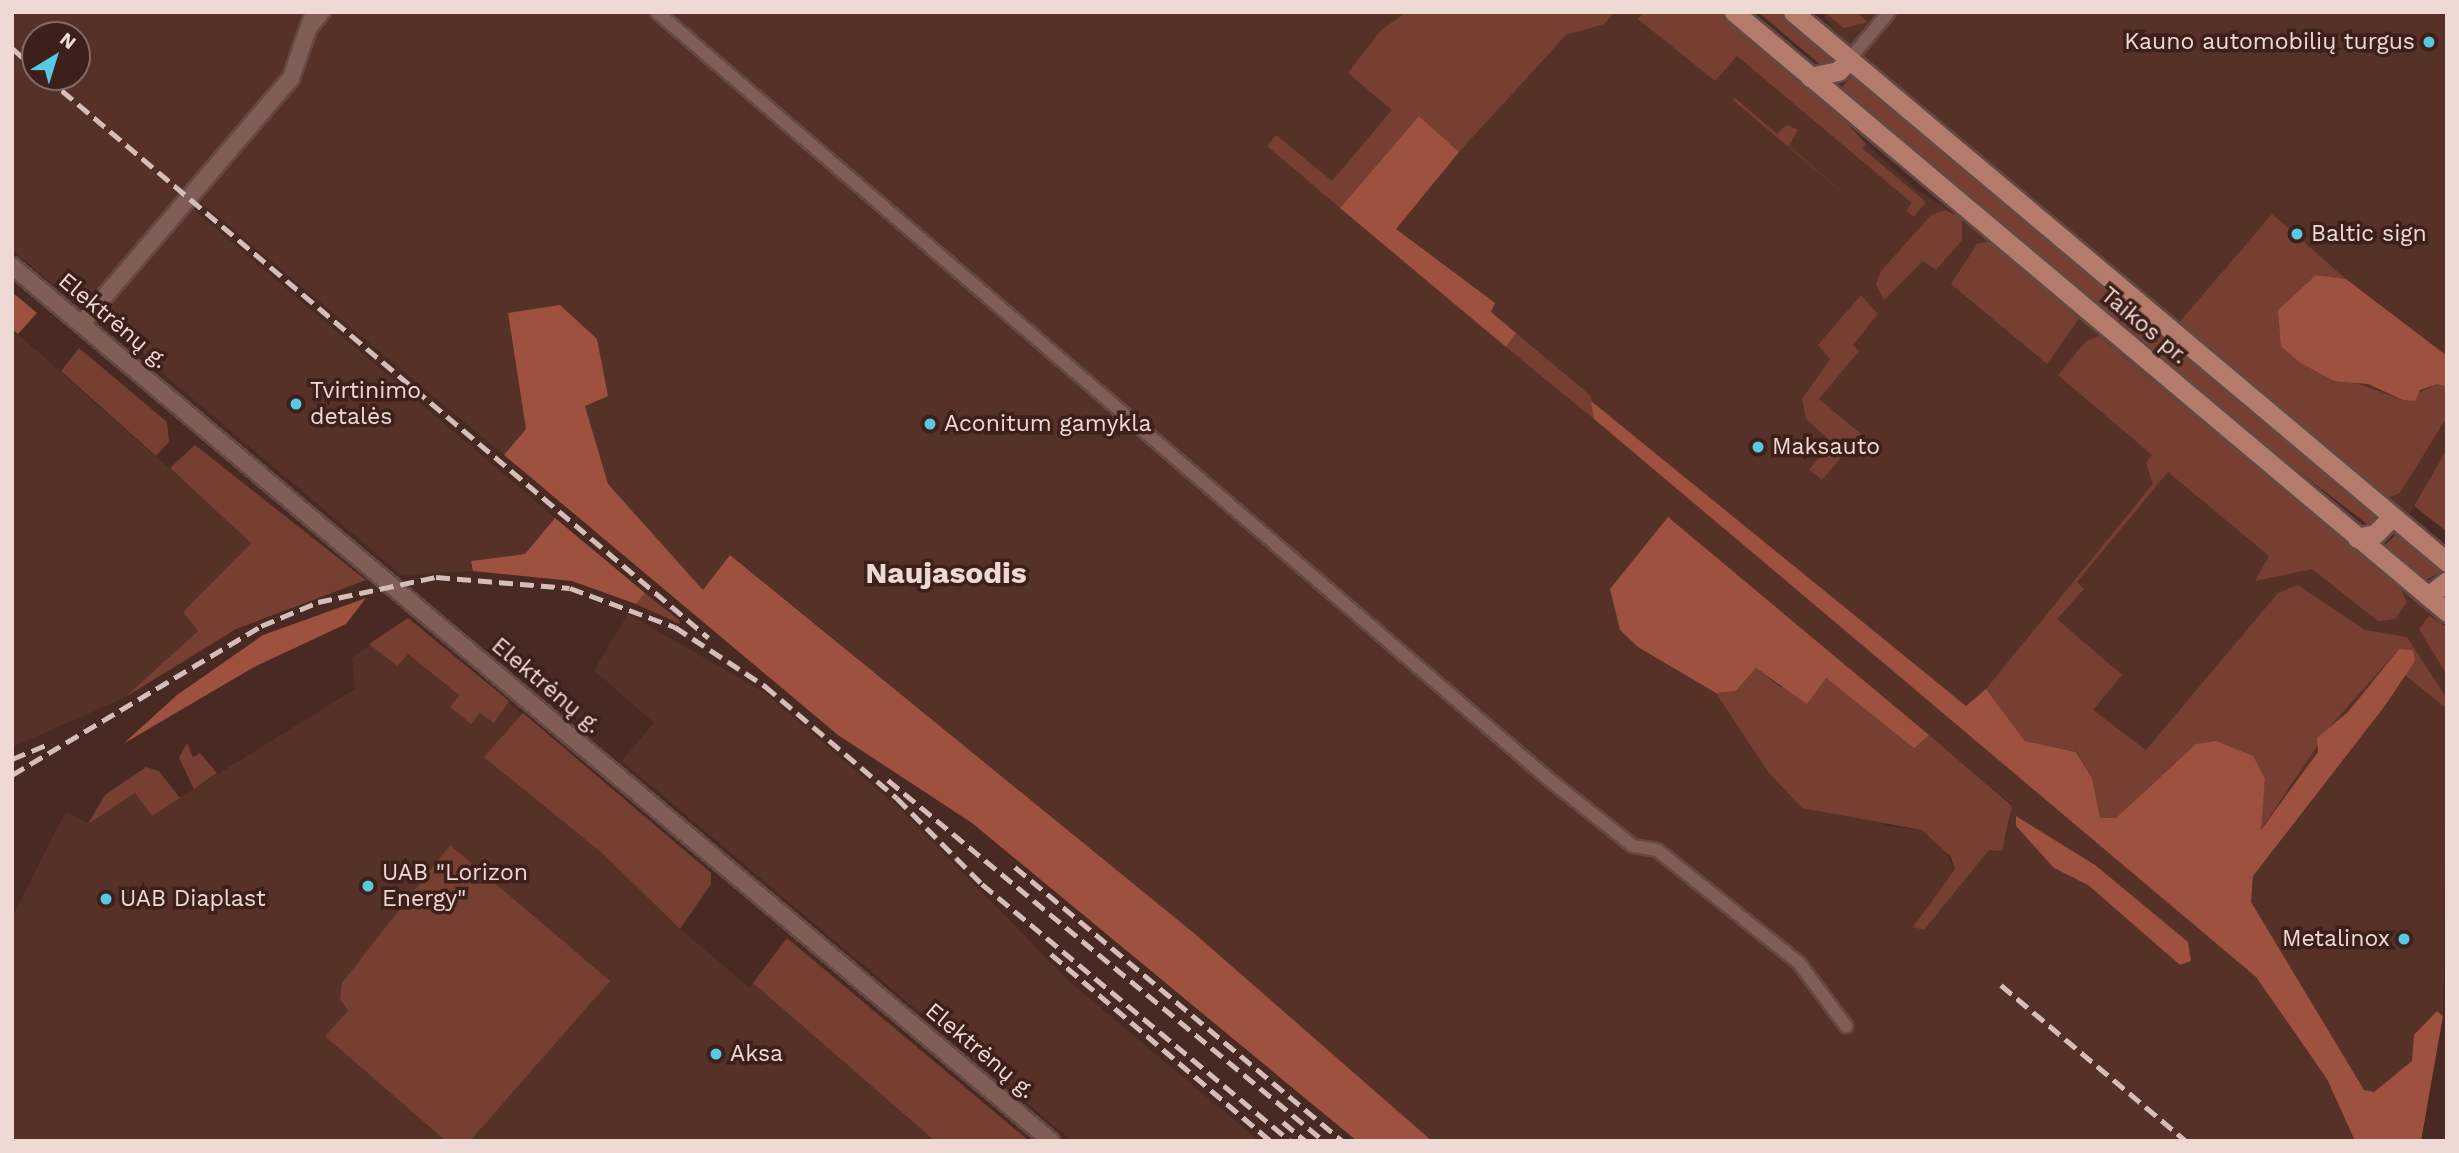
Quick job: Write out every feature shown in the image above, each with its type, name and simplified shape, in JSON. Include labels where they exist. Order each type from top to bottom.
[{"type":"main road","name":"Taikos pr.","points":[[1734,12],[2447,612]]},
{"type":"main road","name":"Taikos pr.","points":[[1793,12],[2447,562]]},
{"type":"main road","points":[[1810,77],[1838,71],[1849,60]]},
{"type":"main road","points":[[2357,538],[2375,534],[2392,517]]},
{"type":"main road","points":[[2428,596],[2447,581]]},
{"type":"street","points":[[81,324],[290,78],[312,20],[324,12]]},
{"type":"street","points":[[657,12],[1546,777],[1633,846],[1657,850],[1800,963],[1846,1026]]},
{"type":"street","points":[[1849,60],[1889,12]]},
{"type":"street","name":"Elektrėnų g.","points":[[12,266],[1051,1141]]},
{"type":"shaded area","points":[[12,12],[305,12],[292,68],[87,306],[76,304],[12,250]]},
{"type":"shaded area","points":[[317,12],[1720,12],[1917,190],[1962,218],[2447,627],[2443,1016],[2437,1011],[2415,1035],[2412,1061],[2374,1092],[2364,1091],[2251,903],[2253,876],[2294,821],[2116,818],[1967,707],[1591,402],[1595,419],[2256,977],[2327,1079],[2355,1141],[1432,1141],[1195,934],[731,555],[703,590],[608,484],[585,406],[508,313],[526,429],[504,455],[198,200],[303,76]],"holes":[[[1668,517],[2012,805],[2006,838],[1989,850],[1924,929],[1914,926],[1955,869],[1940,842],[1922,830],[1887,826],[1742,731],[1716,693],[1620,629],[1610,589]],[[2016,817],[2095,865],[2179,964],[2088,885],[2054,868],[2016,826]]]},
{"type":"shaded area","points":[[1407,12],[1614,12],[1604,24],[1566,35],[1459,152],[1419,116],[1340,208],[1267,146],[1276,135],[1332,181],[1392,110],[1348,73],[1381,30]]},
{"type":"shaded area","points":[[1644,12],[1720,12],[1838,113],[1866,144],[1862,148],[1926,202],[1914,217],[1906,211],[1912,203],[1737,56],[1715,81],[1638,19]]},
{"type":"shaded area","points":[[1758,12],[1781,12],[1829,53],[1832,64],[1822,66]]},
{"type":"shaded area","points":[[1821,12],[2447,12],[2447,449],[2408,516],[2066,230],[1839,35]]},
{"type":"shaded area","points":[[1825,12],[1856,12],[1868,22],[1843,28]]},
{"type":"shaded area","points":[[1854,74],[2374,512],[2374,523],[2367,524],[2229,418],[1839,90]]},
{"type":"shaded area","points":[[1734,97],[1777,134],[1787,125],[1798,130],[1789,146],[1868,214],[1733,100]]},
{"type":"shaded area","points":[[1419,116],[1459,152],[1396,229],[1495,303],[1491,312],[1516,333],[1506,347],[1340,208]]},
{"type":"shaded area","points":[[192,208],[555,518],[525,554],[472,561],[473,571],[402,575],[109,328],[107,308]]},
{"type":"shaded area","points":[[1945,210],[1962,218],[1962,240],[1936,270],[1923,261],[1884,300],[1876,284],[1881,271],[1931,215]]},
{"type":"shaded area","points":[[2272,214],[2346,279],[2316,275],[2299,362],[2403,400],[2437,384],[2447,387],[2447,417],[2400,493],[2387,498],[2178,324]]},
{"type":"shaded area","points":[[1990,241],[2079,319],[2047,364],[1951,284],[1977,244]]},
{"type":"shaded area","points":[[2316,275],[2346,279],[2447,356],[2447,387],[2437,384],[2420,390],[2415,401],[2403,400],[2368,384],[2334,381],[2299,362],[2281,346],[2278,310]]},
{"type":"shaded area","points":[[12,292],[37,313],[18,334],[12,329]]},
{"type":"shaded area","points":[[1861,295],[1878,314],[1853,345],[1859,351],[1819,399],[1861,434],[1822,480],[1809,470],[1832,442],[1806,419],[1802,399],[1830,359],[1818,345]]},
{"type":"shaded area","points":[[560,305],[597,339],[608,396],[585,406],[608,484],[703,590],[730,555],[1195,934],[1432,1141],[1357,1141],[972,823],[838,735],[504,455],[526,429],[508,313]]},
{"type":"shaded area","points":[[12,329],[252,542],[183,612],[198,631],[124,698],[12,747]]},
{"type":"shaded area","points":[[1516,333],[1591,396],[1594,419],[1506,347]]},
{"type":"shaded area","points":[[2099,336],[2400,587],[2407,602],[2395,619],[2378,621],[2312,569],[2255,581],[2269,556],[2168,472],[2077,582],[2084,589],[2057,619],[2122,675],[2093,710],[2146,750],[2278,593],[2298,585],[2365,630],[2407,637],[2447,699],[2447,709],[2405,675],[2415,661],[2399,649],[2332,724],[2260,831],[2265,779],[2196,744],[2116,818],[2100,819],[2092,778],[2077,752],[2025,741],[1986,689],[2153,484],[2146,463],[2152,455],[2058,375],[2086,341]]},
{"type":"shaded area","points":[[79,348],[167,422],[169,442],[156,456],[61,371]]},
{"type":"shaded area","points":[[1591,401],[1966,706],[1986,689],[2025,741],[2076,752],[2092,778],[2100,818],[2116,818],[2196,744],[2216,741],[2253,756],[2265,779],[2261,830],[2318,752],[2317,738],[2348,712],[2399,649],[2413,650],[2415,661],[2384,707],[2253,876],[2251,902],[2364,1090],[2374,1092],[2412,1061],[2414,1035],[2437,1011],[2443,1016],[2421,1141],[2355,1141],[2327,1079],[2256,977],[1594,419]]},
{"type":"shaded area","points":[[195,445],[366,580],[236,629],[124,698],[198,631],[183,612],[251,543],[170,468]]},
{"type":"shaded area","points":[[2447,449],[2447,532],[2414,506]]},
{"type":"shaded area","points":[[1668,517],[1929,735],[1914,748],[1826,678],[1807,704],[1756,668],[1736,691],[1716,693],[1638,647],[1620,630],[1610,589]]},
{"type":"shaded area","points":[[555,518],[645,593],[636,604],[572,581],[473,571],[471,561],[525,554]]},
{"type":"shaded area","points":[[2397,533],[2443,571],[2424,581],[2383,547]]},
{"type":"shaded area","points":[[645,593],[679,620],[680,624],[636,604]]},
{"type":"shaded area","points":[[366,598],[346,624],[254,667],[123,744],[177,695],[263,635]]},
{"type":"shaded area","points":[[628,614],[764,692],[898,807],[1071,983],[1259,1141],[1072,1141],[622,761],[654,723],[594,670]]},
{"type":"shaded area","points":[[2429,616],[2447,627],[2447,675],[2419,629]]},
{"type":"shaded area","points":[[408,618],[711,873],[711,884],[680,929],[749,987],[753,983],[935,1141],[12,1141],[12,917],[66,811],[89,824],[135,792],[152,815],[355,689],[352,658]]},
{"type":"shaded area","points":[[408,618],[509,701],[494,723],[480,713],[471,724],[450,707],[459,695],[408,654],[397,666],[369,644]]},
{"type":"shaded area","points":[[1756,668],[1781,687],[1825,677],[1914,747],[1929,735],[2012,806],[2002,851],[1989,850],[1924,930],[1913,927],[1955,869],[1951,857],[1922,830],[1802,808],[1769,773],[1716,693],[1736,691]]},
{"type":"shaded area","points":[[523,713],[711,873],[711,884],[680,929],[602,853],[484,757]]},
{"type":"shaded area","points":[[187,743],[193,757],[200,753],[217,773],[194,789],[179,758]]},
{"type":"shaded area","points":[[146,767],[159,771],[180,798],[152,816],[135,793],[88,824],[105,795]]},
{"type":"shaded area","points":[[2016,816],[2095,865],[2188,942],[2191,961],[2180,965],[2088,885],[2054,868],[2016,826]]},
{"type":"shaded area","points":[[450,845],[610,981],[470,1141],[446,1141],[325,1036],[348,1011],[340,999],[342,983]]},
{"type":"shaded area","points":[[787,938],[1029,1141],[935,1141],[753,983]]},
{"type":"railway","points":[[12,48],[21,56]]},
{"type":"railway","points":[[63,91],[709,638]]},
{"type":"railway","points":[[12,775],[261,626],[318,602],[436,577],[570,588],[675,627],[765,686],[897,798],[982,884],[1290,1141]]},
{"type":"railway","points":[[12,759],[51,743]]},
{"type":"railway","points":[[888,780],[1324,1141]]},
{"type":"railway","points":[[1015,867],[1343,1141]]},
{"type":"railway","points":[[1051,954],[1271,1141]]},
{"type":"railway","points":[[2001,985],[2186,1141]]},
{"type":"railway","points":[[1283,1122],[1306,1141]]},
{"type":"place","name":"Kauno automobilių turgus","points":[[2429,42]]},
{"type":"place","name":"Baltic sign","points":[[2297,234]]},
{"type":"place","name":"Tvirtinimo detalės","points":[[296,404]]},
{"type":"place","name":"Aconitum gamykla","points":[[930,424]]},
{"type":"place","name":"Maksauto","points":[[1758,447]]},
{"type":"place","name":"UAB \"Lorizon Energy\"","points":[[368,886]]},
{"type":"place","name":"UAB Diaplast","points":[[106,899]]},
{"type":"place","name":"Metalinox","points":[[2404,939]]},
{"type":"place","name":"Aksa","points":[[716,1054]]},
{"type":"district","name":"Naujasodis","points":[[946,573]]}]
